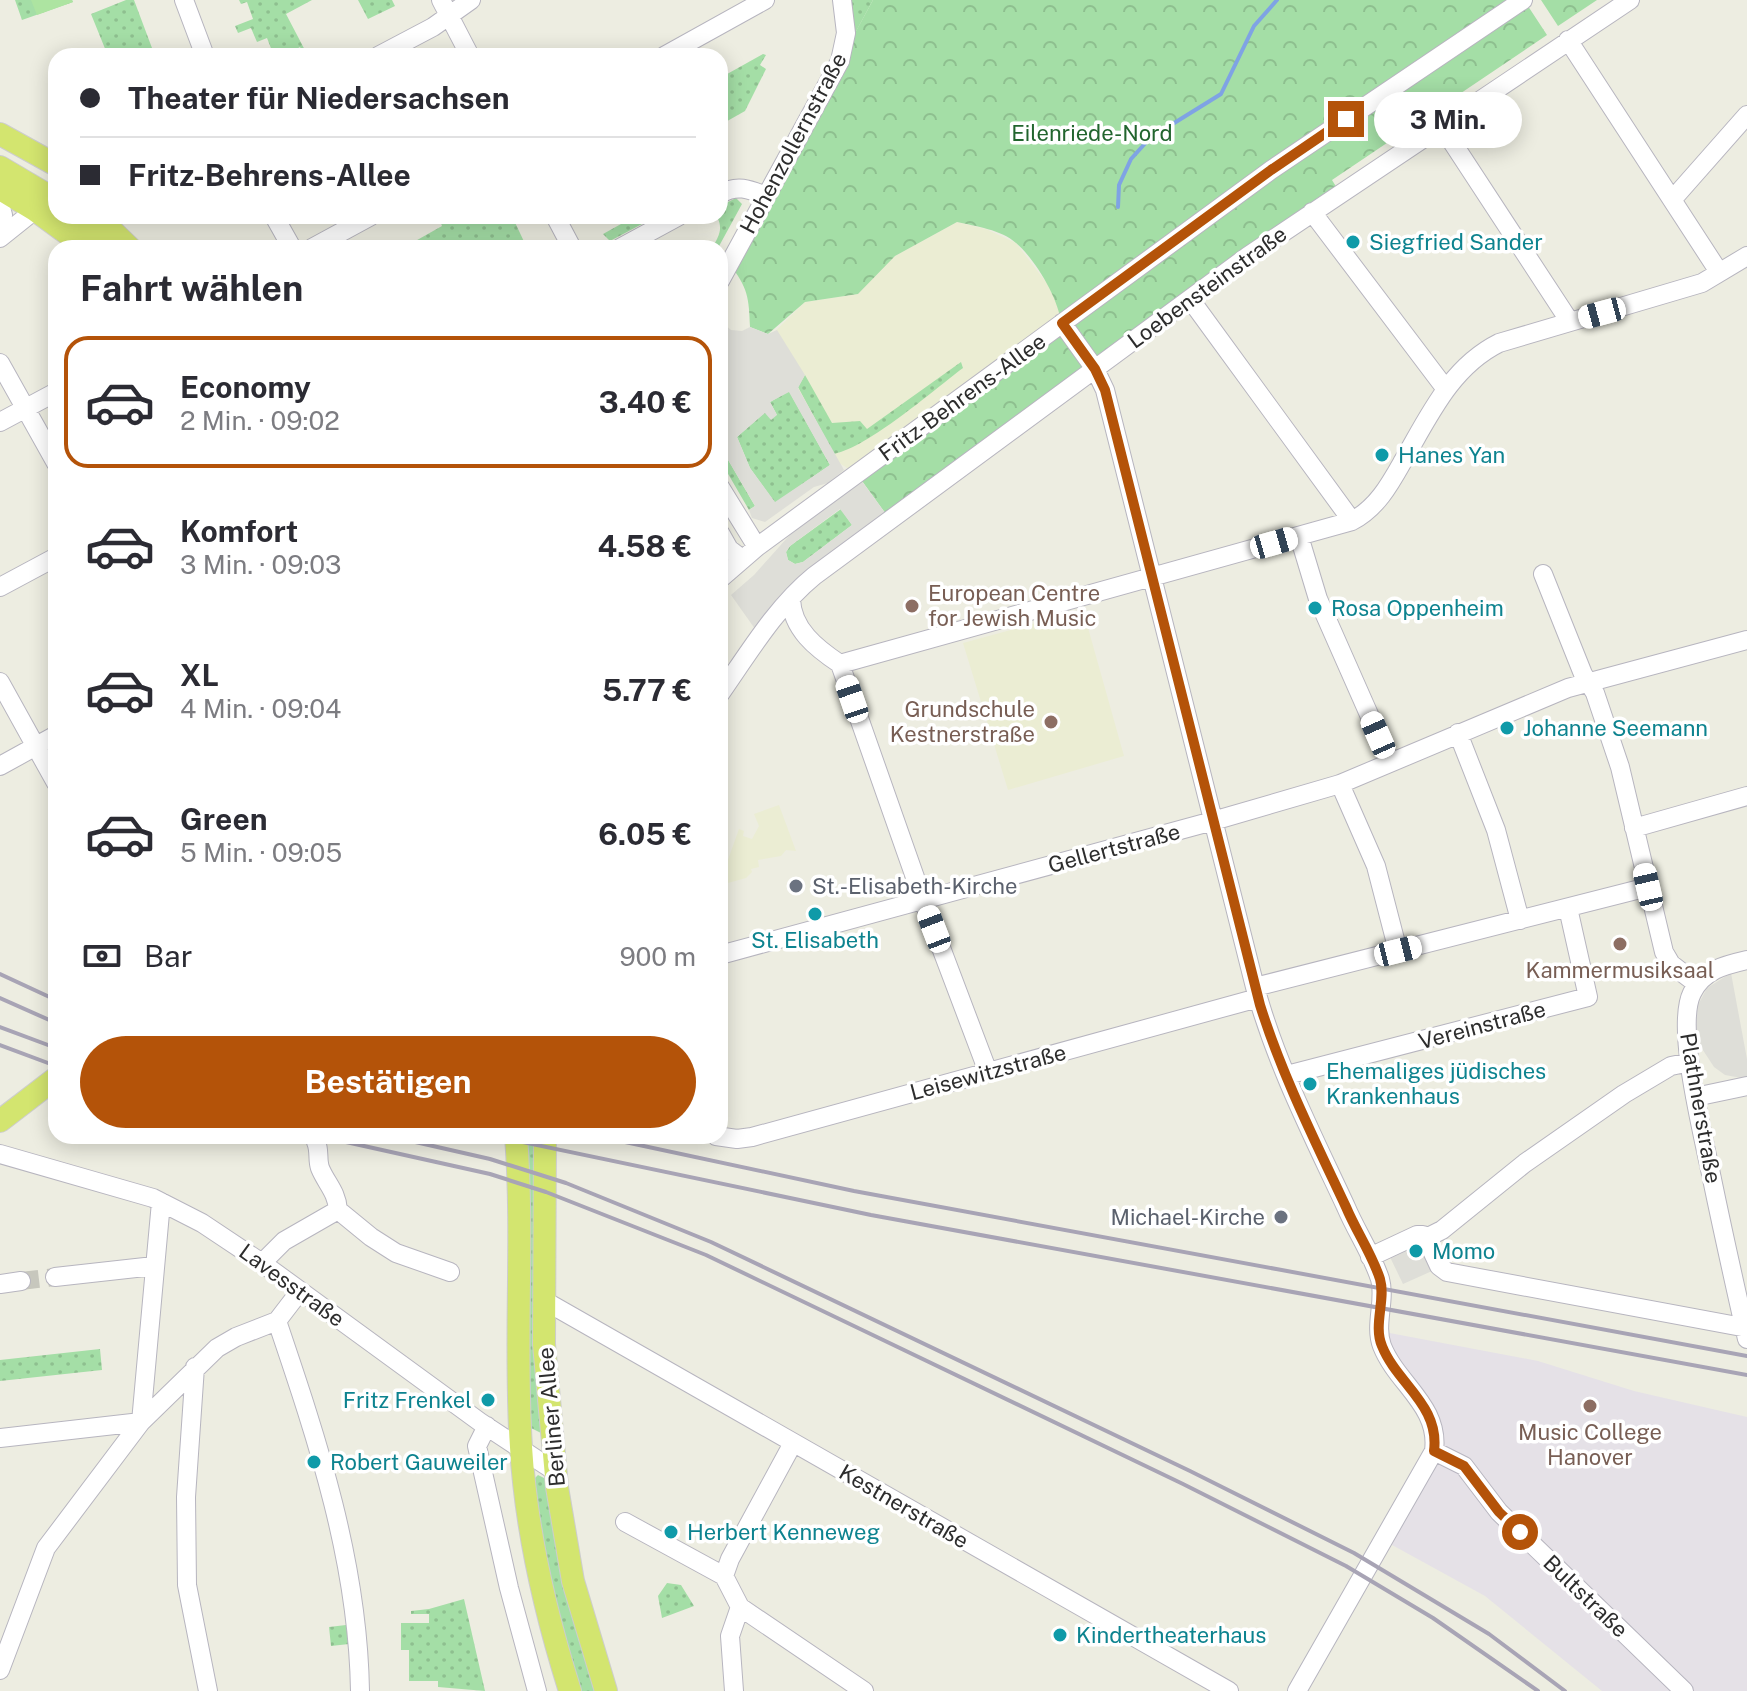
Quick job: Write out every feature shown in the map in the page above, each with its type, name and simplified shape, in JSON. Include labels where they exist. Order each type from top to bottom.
[{"type":"main road","points":[[0,134],[48,161]]},
{"type":"main road","points":[[0,151],[48,178]]},
{"type":"main road","points":[[0,167],[48,195]]},
{"type":"main road","points":[[0,189],[48,220]]},
{"type":"main road","points":[[54,224],[76,240]]},
{"type":"main road","points":[[83,224],[96,240]]},
{"type":"main road","points":[[105,224],[122,240]]},
{"type":"main road","points":[[120,224],[134,240]]},
{"type":"main road","points":[[0,1121],[48,1084]]},
{"type":"main road","name":"Berliner Allee","points":[[516,1144],[521,1450],[538,1569],[570,1691]]},
{"type":"main road","name":"Berliner Allee","points":[[545,1144],[544,1338],[556,1472],[573,1581],[606,1691]]},
{"type":"street","points":[[184,0],[202,48]]},
{"type":"street","points":[[390,48],[441,14],[471,0]]},
{"type":"street","points":[[678,48],[765,0]]},
{"type":"street","name":"Hohenzollernstraße","points":[[728,266],[844,51],[846,33],[842,0]]},
{"type":"street","name":"Fritz-Behrens-Allee","points":[[728,572],[1271,170],[1523,0]]},
{"type":"street","name":"Loebensteinstraße","points":[[728,682],[760,636],[794,595],[1095,369],[1312,212],[1630,0]]},
{"type":"street","points":[[441,14],[464,48]]},
{"type":"street","points":[[1568,40],[1719,272]]},
{"type":"street","points":[[1672,200],[1747,115]]},
{"type":"street","points":[[1441,125],[1570,322]]},
{"type":"street","points":[[728,190],[744,188],[766,196]]},
{"type":"street","points":[[0,204],[3,215],[0,230]]},
{"type":"street","points":[[0,238],[35,210]]},
{"type":"street","points":[[1312,212],[1445,388]]},
{"type":"street","points":[[327,240],[356,224]]},
{"type":"street","points":[[635,240],[664,224]]},
{"type":"street","points":[[840,664],[1352,521],[1375,505],[1445,388],[1460,370],[1487,349],[1702,283],[1746,259]]},
{"type":"street","points":[[1190,299],[1352,521]]},
{"type":"street","points":[[1062,323],[1095,369],[1105,390],[1270,1036],[1381,1281],[1380,1340],[1383,1350],[1433,1422],[1436,1436],[1434,1451],[1297,1691]]},
{"type":"street","points":[[0,363],[48,449]]},
{"type":"street","points":[[0,422],[48,396]]},
{"type":"street","points":[[728,505],[750,553]]},
{"type":"street","points":[[1299,536],[1318,599],[1390,762]]},
{"type":"street","points":[[728,547],[750,553]]},
{"type":"street","points":[[0,587],[48,561]]},
{"type":"street","points":[[1543,574],[1583,674],[1595,693],[1620,767],[1664,952],[1671,964],[1697,984],[1715,970],[1747,960]]},
{"type":"street","points":[[794,595],[792,610],[806,635],[815,646],[840,664],[923,900],[988,1072]]},
{"type":"street","name":"Gellertstraße","points":[[728,953],[1340,784],[1568,688],[1747,640]]},
{"type":"street","points":[[0,682],[48,769]]},
{"type":"street","points":[[1458,733],[1496,830],[1520,920]]},
{"type":"street","points":[[0,766],[48,739]]},
{"type":"street","points":[[1340,784],[1376,866],[1398,951]]},
{"type":"street","points":[[1634,828],[1747,796]]},
{"type":"street","name":"Leisewitzstraße","points":[[728,1138],[752,1137],[988,1072],[1398,951],[1648,887]]},
{"type":"street","name":"Vereinstraße","points":[[1287,1075],[1588,997],[1568,908]]},
{"type":"street","name":"Plathnerstraße","points":[[1697,984],[1690,995],[1686,1019],[1690,1062],[1746,1331]]},
{"type":"street","points":[[1426,1238],[1442,1230],[1525,1163],[1624,1094],[1671,1066],[1690,1062]]},
{"type":"street","points":[[1695,1097],[1747,1086]]},
{"type":"street","points":[[317,1144],[319,1165],[335,1194],[338,1210],[396,1253],[450,1272]]},
{"type":"street","name":"Lavesstraße","points":[[0,1154],[161,1202],[202,1223],[556,1472]]},
{"type":"street","points":[[141,1422],[161,1202]]},
{"type":"street","points":[[262,1263],[284,1241],[338,1210]]},
{"type":"street","points":[[1370,1257],[1423,1235],[1439,1266],[1447,1272],[1746,1331]]},
{"type":"street","points":[[55,1277],[154,1266]]},
{"type":"street","points":[[0,1284],[21,1281]]},
{"type":"street","points":[[0,1670],[5,1638],[46,1548],[141,1422],[217,1348],[277,1321],[300,1291]]},
{"type":"street","name":"Kestnerstraße","points":[[545,1301],[1229,1691]]},
{"type":"street","points":[[277,1321],[340,1523],[355,1621],[360,1691]]},
{"type":"street","points":[[544,1338],[562,1324],[578,1322]]},
{"type":"street","points":[[195,1367],[186,1497],[187,1585],[208,1691]]},
{"type":"street","points":[[0,1438],[141,1422]]},
{"type":"street","points":[[487,1426],[477,1446],[509,1588],[537,1691]]},
{"type":"street","points":[[724,1576],[730,1559],[793,1443]]},
{"type":"street","name":"Bultstraße","points":[[1434,1451],[1464,1466],[1499,1512],[1684,1691]]},
{"type":"street","points":[[625,1522],[724,1576],[740,1607],[864,1691]]},
{"type":"street","points":[[734,1691],[730,1636],[740,1607]]},
{"type":"shaded area","points":[[957,222],[986,229],[1016,243],[1049,286],[1060,309],[1062,323],[857,474],[831,458],[765,341],[805,302],[858,294],[895,256]]},
{"type":"shaded area","points":[[728,327],[742,331],[750,327],[768,334],[777,330],[805,375],[798,388],[844,470],[765,522],[752,518],[749,510],[755,506],[728,460]],"holes":[[[789,392],[830,465],[775,502],[750,468],[737,437],[765,413],[771,420],[777,415],[770,402]]]},
{"type":"shaded area","points":[[861,480],[891,521],[814,576],[760,636],[731,595],[754,575],[796,528]],"holes":[[[840,509],[852,525],[803,562],[795,564],[788,560],[786,552],[790,546]]]},
{"type":"shaded area","name":"Grundschule Kestnerstraße","points":[[1083,610],[1124,756],[1008,790],[963,643]]},
{"type":"shaded area","points":[[779,805],[796,851],[786,850],[781,856],[758,860],[759,867],[751,869],[746,878],[728,883],[728,860],[739,829],[744,831],[743,836],[752,839],[759,826],[754,814]]},
{"type":"shaded area","points":[[1731,973],[1747,1059],[1747,1079],[1725,1075],[1714,1067],[1697,1041],[1695,1026],[1698,1005],[1707,988]]},
{"type":"shaded area","points":[[1419,1242],[1432,1271],[1403,1284],[1389,1255]]},
{"type":"shaded area","points":[[1379,1331],[1538,1361],[1634,1391],[1747,1417],[1747,1691],[1602,1691],[1485,1596],[1383,1540],[1436,1437]]},
{"type":"green space","points":[[15,0],[72,0],[73,2],[22,20]]},
{"type":"green space","points":[[31,0],[72,0],[73,2],[37,15]]},
{"type":"green space","points":[[126,0],[134,0],[152,48],[105,48],[91,14]]},
{"type":"green space","points":[[239,0],[312,0],[286,14],[304,48],[271,48],[267,38],[257,42],[251,28],[238,33],[235,26],[253,19],[247,2],[241,4]]},
{"type":"green space","points":[[358,0],[392,0],[395,6],[368,19]]},
{"type":"green space","points":[[842,0],[873,0],[840,61]]},
{"type":"green space","name":"Eilenriede-Nord","points":[[873,0],[1524,0],[1547,35],[1332,180],[1340,193],[891,521],[857,474],[1061,323],[1051,291],[1023,250],[1003,235],[957,222],[895,256],[858,294],[805,302],[768,334],[750,327],[746,293],[729,264]]},
{"type":"green space","points":[[1541,0],[1597,0],[1558,26]]},
{"type":"green space","points":[[766,55],[760,65],[766,69],[745,111],[728,121],[728,74]]},
{"type":"green space","points":[[736,198],[742,204],[722,240],[716,240],[719,224],[728,224],[728,202]]},
{"type":"green space","points":[[516,224],[523,240],[417,240],[442,226]]},
{"type":"green space","points":[[621,224],[642,224],[612,240],[603,234]]},
{"type":"green space","points":[[961,362],[963,368],[900,417],[865,441],[834,454],[798,387],[805,375],[832,423],[860,421],[867,429]]},
{"type":"green space","points":[[789,391],[830,465],[775,503],[750,468],[737,437],[765,412],[777,415],[770,402]]},
{"type":"green space","points":[[728,460],[755,506],[749,510],[728,474]]},
{"type":"green space","points":[[841,509],[852,525],[803,562],[795,564],[788,560],[786,552],[790,546]]},
{"type":"green space","points":[[524,1144],[537,1144],[541,1433],[527,1426]]},
{"type":"green space","points":[[100,1349],[102,1370],[0,1381],[0,1360]]},
{"type":"green space","points":[[538,1475],[546,1479],[596,1691],[582,1691],[565,1639],[542,1533],[534,1479]]},
{"type":"green space","points":[[667,1583],[681,1585],[694,1606],[662,1618],[658,1596]]},
{"type":"green space","points":[[464,1599],[485,1691],[438,1687],[438,1681],[409,1681],[409,1650],[401,1650],[401,1623],[429,1623],[429,1614],[411,1614],[411,1611]]},
{"type":"green space","points":[[346,1625],[349,1644],[331,1646],[329,1627]]},
{"type":"waterway","points":[[1118,207],[1119,185],[1131,159],[1150,138],[1221,94],[1254,26],[1277,0]]},
{"type":"tunnel","points":[[21,1281],[55,1277]]},
{"type":"railway","points":[[0,974],[48,996]]},
{"type":"railway","points":[[0,998],[48,1019]]},
{"type":"railway","points":[[0,1027],[48,1045]]},
{"type":"railway","points":[[0,1045],[48,1063]]},
{"type":"railway","points":[[355,1144],[490,1174],[546,1192],[706,1255],[1183,1484],[1346,1566],[1433,1618],[1538,1691]]},
{"type":"railway","points":[[424,1144],[490,1159],[566,1183],[711,1242],[1190,1471],[1354,1553],[1489,1634],[1565,1691]]},
{"type":"railway","points":[[532,1144],[871,1215],[1747,1375]]},
{"type":"railway","points":[[634,1144],[854,1191],[1747,1356]]},
{"type":"place","name":"Siegfried Sander","points":[[1353,242]]},
{"type":"place","name":"Hanes Yan","points":[[1382,455]]},
{"type":"place","name":"European Centre for Jewish Music","points":[[912,606]]},
{"type":"place","name":"Rosa Oppenheim","points":[[1315,608]]},
{"type":"place","name":"Grundschule Kestnerstraße","points":[[1051,722]]},
{"type":"place","name":"Johanne Seemann","points":[[1507,728]]},
{"type":"place","name":"St.-Elisabeth-Kirche","points":[[796,886]]},
{"type":"place","name":"St. Elisabeth","points":[[815,914]]},
{"type":"place","name":"Kammermusiksaal","points":[[1620,944]]},
{"type":"place","name":"Ehemaliges jüdisches Krankenhaus","points":[[1310,1084]]},
{"type":"place","name":"Michael-Kirche","points":[[1281,1217]]},
{"type":"place","name":"Momo","points":[[1416,1251]]},
{"type":"place","name":"Fritz Frenkel","points":[[488,1400]]},
{"type":"place","name":"Music College Hanover","points":[[1590,1406]]},
{"type":"place","name":"Robert Gauweiler","points":[[314,1462]]},
{"type":"place","name":"Herbert Kenneweg","points":[[671,1532]]},
{"type":"place","name":"Kindertheaterhaus","points":[[1060,1635]]},
{"type":"route","points":[[1346,119],[1062,323],[1095,369],[1105,390],[1260,1005],[1306,1121],[1381,1281],[1379,1331],[1383,1350],[1433,1422],[1436,1436],[1434,1451],[1464,1466],[1499,1512],[1520,1532]]}]
